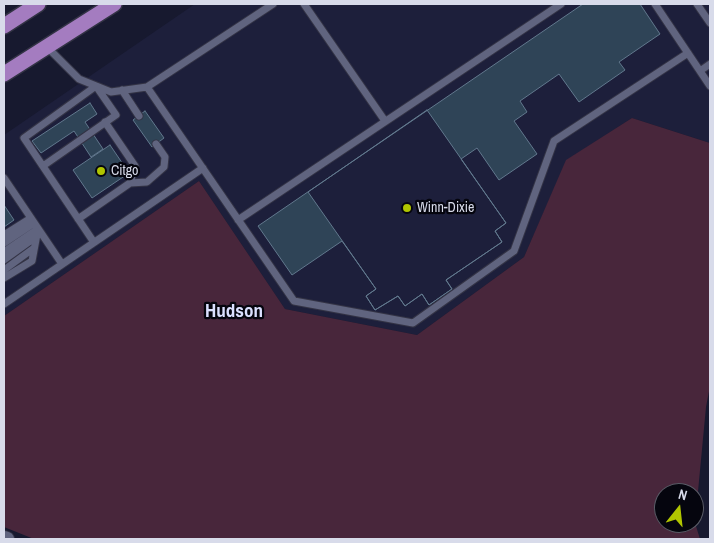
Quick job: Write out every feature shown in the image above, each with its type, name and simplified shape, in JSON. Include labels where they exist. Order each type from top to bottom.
[{"type":"highway","points":[[4,74],[114,4]]},
{"type":"highway","points":[[4,26],[34,5]]},
{"type":"lane","points":[[47,47],[79,79],[96,86],[111,92],[147,87],[273,4]]},
{"type":"lane","points":[[304,4],[385,121]]},
{"type":"lane","points":[[238,220],[561,4]]},
{"type":"lane","points":[[655,4],[710,86]]},
{"type":"lane","points":[[697,4],[710,22]]},
{"type":"lane","points":[[147,87],[294,301],[413,323],[514,251],[554,141],[688,53]]},
{"type":"lane","points":[[700,70],[710,64]]},
{"type":"lane","points":[[43,166],[116,115],[96,86]]},
{"type":"lane","points":[[93,242],[24,138],[96,86]]},
{"type":"lane","points":[[122,90],[139,116]]},
{"type":"lane","points":[[105,122],[135,166],[130,183]]},
{"type":"lane","points":[[78,219],[130,183],[147,182],[164,167],[165,157],[156,144]]},
{"type":"lane","points":[[4,304],[202,168]]},
{"type":"lane","points":[[4,178],[62,264]]},
{"type":"lane","points":[[4,235],[34,223]]},
{"type":"lane","points":[[4,278],[32,261],[36,238],[34,223]]},
{"type":"lane","points":[[4,243],[34,223]]},
{"type":"lane","points":[[4,252],[34,223]]},
{"type":"lane","points":[[4,260],[36,238]]},
{"type":"lane","points":[[4,270],[34,248]]},
{"type":"shaded area","points":[[195,4],[710,4],[710,143],[632,118],[567,160],[524,257],[417,335],[285,309],[199,181],[4,316],[4,135]]},
{"type":"shaded area","points":[[632,118],[710,143],[710,386],[706,407],[699,483],[654,483],[654,533],[698,533],[700,539],[34,539],[4,527],[4,316],[199,181],[285,309],[417,335],[524,257],[566,160]]},
{"type":"building","points":[[583,4],[640,4],[660,34],[619,62],[625,70],[579,102],[559,74],[520,101],[527,112],[514,121],[537,154],[499,180],[477,148],[461,159],[506,223],[495,231],[502,242],[446,280],[452,289],[429,305],[422,294],[405,306],[398,296],[375,310],[366,296],[376,289],[342,241],[292,275],[258,226]]},
{"type":"building","name":"Citgo","points":[[90,103],[97,114],[85,122],[103,149],[91,157],[74,131],[41,153],[32,141]]},
{"type":"building","name":"Winn-Dixie","points":[[427,110],[506,223],[495,231],[502,242],[446,280],[452,289],[429,305],[422,294],[405,306],[398,296],[375,310],[366,296],[376,289],[308,192]]},
{"type":"building","points":[[145,111],[164,138],[152,147],[133,120]]},
{"type":"building","name":"Citgo","points":[[110,145],[129,173],[92,198],[73,170]]},
{"type":"building","points":[[4,205],[14,220],[4,227]]},
{"type":"place","name":"Citgo","points":[[101,171]]},
{"type":"place","name":"Winn-Dixie","points":[[407,208]]},
{"type":"district","name":"Hudson","points":[[234,312]]}]
